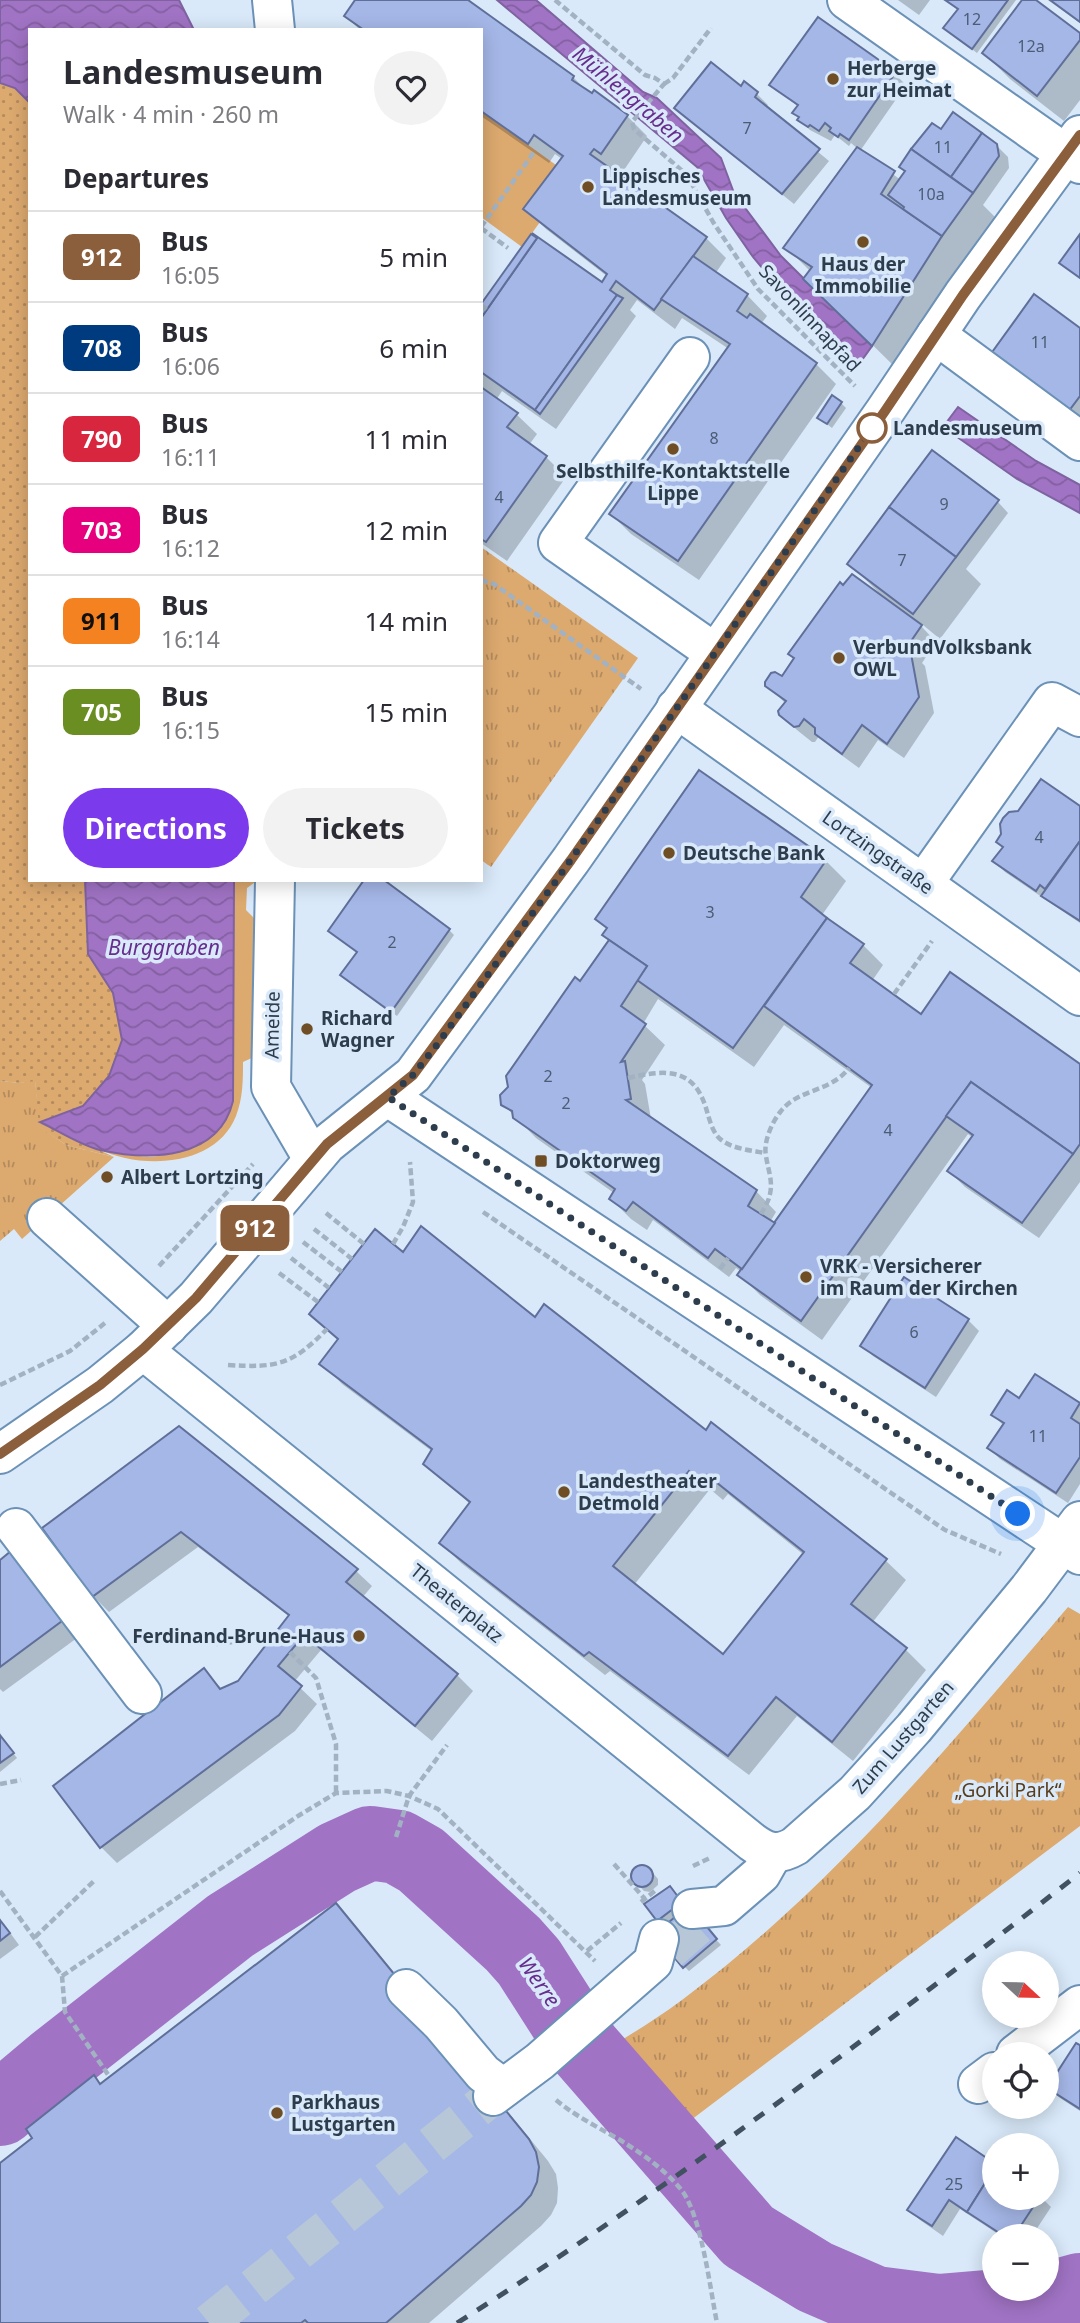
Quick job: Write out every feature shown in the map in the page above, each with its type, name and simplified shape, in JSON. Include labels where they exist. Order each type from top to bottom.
[{"type":"street","points":[[272,0],[275,28]]},
{"type":"street","points":[[0,1454],[100,1385],[155,1338],[196,1298],[327,1144],[413,1075],[571,860],[936,335],[1075,151],[847,0]]},
{"type":"street","points":[[936,335],[1080,442]]},
{"type":"street","points":[[690,357],[558,543],[715,653]]},
{"type":"street","points":[[923,884],[1052,702],[1080,717]]},
{"type":"street","name":"Lortzingstraße","points":[[676,708],[1080,996]]},
{"type":"street","name":"Ameide","points":[[275,882],[271,1087],[313,1159]]},
{"type":"street","points":[[388,1097],[1074,1540]]},
{"type":"street","name":"Theaterplatz","points":[[47,1218],[133,1294],[155,1338],[752,1842],[773,1853]]},
{"type":"street","points":[[16,1528],[142,1693]]},
{"type":"street","name":"Zum Lustgarten","points":[[708,1918],[761,1874],[773,1853],[795,1846],[855,1793],[1074,1540]]},
{"type":"street","points":[[406,1989],[441,2023],[483,2073],[515,2079],[665,1954]]},
{"type":"street","points":[[1032,2042],[1080,2005]]},
{"type":"path","points":[[555,0],[645,75],[664,84]]},
{"type":"path","name":"Savonlinnapfad","points":[[710,28],[673,78],[664,84],[632,122],[634,129],[687,175],[713,222],[758,289],[853,384],[885,411]]},
{"type":"path","points":[[483,225],[534,152]]},
{"type":"path","points":[[483,229],[508,248]]},
{"type":"path","points":[[483,307],[487,310]]},
{"type":"path","points":[[483,581],[494,584],[636,687],[676,708]]},
{"type":"path","points":[[894,994],[956,908]]},
{"type":"path","points":[[761,1214],[770,1197],[771,1180],[765,1153],[769,1131],[782,1109],[805,1094],[841,1080],[849,1069]]},
{"type":"path","points":[[628,1078],[661,1071],[688,1078],[702,1095],[710,1123],[719,1138],[737,1148],[765,1153]]},
{"type":"path","points":[[0,1385],[70,1351],[111,1319],[291,1122]]},
{"type":"path","points":[[393,1244],[413,1202],[410,1162],[422,1170]]},
{"type":"path","points":[[479,1209],[945,1530],[1006,1556]]},
{"type":"path","points":[[326,1213],[364,1244]]},
{"type":"path","points":[[314,1229],[352,1259]]},
{"type":"path","points":[[303,1242],[342,1272]]},
{"type":"path","points":[[290,1258],[330,1288]]},
{"type":"path","points":[[279,1273],[318,1302]]},
{"type":"path","points":[[220,1364],[258,1367],[280,1364],[308,1349],[327,1329]]},
{"type":"path","points":[[216,1644],[271,1638]]},
{"type":"path","points":[[290,1652],[316,1678],[336,1744],[336,1793]]},
{"type":"path","points":[[396,1837],[409,1796],[447,1745]]},
{"type":"path","points":[[0,1784],[21,1780]]},
{"type":"path","points":[[62,1976],[336,1793],[387,1791],[409,1796],[438,1809],[600,1967]]},
{"type":"path","points":[[614,1864],[643,1898]]},
{"type":"path","points":[[35,1937],[95,1880]]},
{"type":"path","points":[[0,1891],[62,1976],[65,2012],[109,2076]]},
{"type":"path","points":[[515,2079],[634,2149],[667,2175],[683,2193],[698,2231],[717,2323]]},
{"type":"green space","points":[[0,83],[15,88],[28,101],[28,882],[85,882],[88,954],[113,993],[122,1040],[109,1076],[83,1106],[41,1122],[114,1157],[66,1145],[39,1127],[35,1081],[0,1081]]},
{"type":"green space","points":[[483,112],[556,165],[524,209],[540,222],[522,247],[483,218]]},
{"type":"green space","points":[[483,548],[638,658],[491,867],[483,861]]},
{"type":"green space","points":[[234,882],[255,882],[247,888],[246,910],[261,925],[260,1054],[243,1062],[243,1082],[236,1116],[226,1133],[212,1146],[176,1160],[135,1160],[99,1149],[145,1157],[184,1151],[215,1133],[229,1113],[233,1101]]},
{"type":"green space","points":[[35,1080],[40,1127],[66,1145],[114,1157],[22,1239],[14,1229],[0,1241],[0,1081],[20,1083]]},
{"type":"green space","name":"„Gorki Park“","points":[[1068,1607],[1080,1614],[1080,1826],[691,2120],[620,2041],[674,2006],[736,1957],[838,1864],[933,1763]]},
{"type":"water","points":[[0,0],[179,0],[193,28],[28,28],[28,101],[15,88],[0,83]]},
{"type":"water","name":"Mühlengraben","points":[[497,0],[536,0],[643,92],[657,98],[721,158],[734,193],[781,256],[872,346],[857,367],[784,294],[753,257],[726,218],[697,167]]},
{"type":"water","points":[[958,407],[1036,461],[1080,485],[1080,513],[1017,479],[943,427]]},
{"type":"water","name":"Burggraben","points":[[85,882],[234,882],[233,1101],[225,1120],[213,1135],[198,1145],[180,1152],[160,1155],[119,1153],[85,1145],[40,1122],[83,1106],[109,1076],[122,1040],[113,993],[88,954]]},
{"type":"building","name":"Lippisches Landesmuseum","points":[[355,0],[468,0],[574,76],[572,80],[592,93],[594,90],[628,115],[601,154],[594,149],[590,154],[707,237],[654,310],[616,281],[610,290],[617,295],[535,410],[483,373],[483,315],[537,238],[532,233],[602,282],[607,274],[523,209],[563,156],[534,135],[528,144],[483,112],[483,28],[361,28],[344,16]]},
{"type":"building","points":[[945,0],[1008,0],[972,49],[943,28],[958,9]]},
{"type":"building","points":[[1022,0],[1036,0],[1080,33],[1080,40],[1037,96],[982,53]]},
{"type":"building","points":[[1050,0],[1080,0],[1080,22]]},
{"type":"building","name":"Herberge zur Heimat","points":[[818,17],[896,72],[849,140],[829,131],[831,128],[825,123],[819,131],[797,120],[799,117],[792,113],[798,105],[769,85]]},
{"type":"building","name":"Herberge zur Heimat","points":[[711,62],[741,86],[744,81],[758,92],[755,97],[820,149],[782,194],[674,108]]},
{"type":"building","points":[[953,112],[982,133],[951,177],[911,149],[932,123],[941,129]]},
{"type":"building","points":[[982,133],[997,144],[999,156],[973,193],[951,177]]},
{"type":"building","name":"Haus der Immobilie","points":[[857,147],[895,171],[881,194],[942,236],[872,346],[803,279],[812,267],[783,248]]},
{"type":"building","points":[[911,149],[973,193],[942,236],[888,195],[905,171],[899,167]]},
{"type":"building","points":[[531,234],[537,238],[483,315],[483,301]]},
{"type":"building","points":[[1080,234],[1080,278],[1059,263]]},
{"type":"building","points":[[693,256],[748,294],[737,311],[747,318],[750,314],[817,363],[678,561],[609,514],[730,344],[661,299]]},
{"type":"building","points":[[1034,294],[1080,328],[1080,396],[1068,412],[990,355]]},
{"type":"building","points":[[617,295],[623,298],[540,414],[535,410]]},
{"type":"building","points":[[483,388],[518,413],[507,427],[547,456],[486,542],[483,540]]},
{"type":"building","name":"Landesmuseum","points":[[832,395],[842,402],[827,424],[817,418]]},
{"type":"building","points":[[932,450],[999,500],[956,557],[889,507]]},
{"type":"building","points":[[889,507],[956,557],[913,614],[847,564]]},
{"type":"building","points":[[852,574],[922,625],[907,647],[910,648],[919,697],[887,744],[862,725],[842,754],[815,734],[815,728],[804,719],[799,726],[794,727],[779,715],[778,711],[786,701],[765,686],[765,682],[771,673],[782,676],[794,658],[788,654],[840,582],[843,585]]},
{"type":"building","points":[[699,770],[827,859],[801,897],[827,918],[733,1048],[637,980],[647,966],[602,935],[607,928],[595,919]]},
{"type":"building","points":[[1041,779],[1080,806],[1080,841],[1045,889],[1040,885],[1036,891],[992,861],[1003,847],[996,842],[1001,834],[1000,824],[1003,818],[1009,812],[1018,811]]},
{"type":"building","points":[[1080,841],[1080,921],[1041,896]]},
{"type":"building","points":[[363,882],[387,882],[450,929],[391,1012],[340,975],[357,952],[328,931]]},
{"type":"building","points":[[827,918],[864,944],[850,963],[921,1014],[950,972],[1080,1064],[1080,1144],[1073,1154],[971,1082],[801,1321],[737,1275],[872,1085],[764,1006]]},
{"type":"building","points":[[609,940],[647,966],[621,1006],[646,1024],[621,1062],[625,1061],[631,1099],[626,1100],[757,1190],[748,1206],[775,1223],[742,1269],[715,1249],[708,1258],[633,1202],[626,1211],[609,1199],[615,1189],[513,1118],[512,1111],[501,1105],[500,1095],[508,1087],[506,1076],[575,977],[580,981]]},
{"type":"building","points":[[971,1082],[1073,1154],[1022,1223],[947,1171],[973,1135],[946,1116]]},
{"type":"building","name":"Landestheater Detmold","points":[[421,1226],[535,1317],[544,1304],[706,1430],[711,1422],[887,1559],[851,1604],[907,1648],[832,1742],[776,1697],[728,1756],[589,1652],[584,1656],[439,1543],[470,1502],[423,1464],[432,1449],[319,1364],[338,1339],[309,1314],[375,1229],[403,1252]],"holes":[[[689,1471],[702,1481],[707,1475],[804,1552],[723,1654],[613,1566]]]},
{"type":"building","points":[[904,1277],[969,1319],[925,1388],[860,1346]]},
{"type":"building","points":[[1035,1374],[1080,1403],[1071,1418],[1080,1424],[1080,1457],[1056,1493],[987,1448],[1004,1423],[991,1415],[1007,1390],[1019,1398]]},
{"type":"building","name":"Ferdinand-Brune-Haus","points":[[179,1426],[358,1569],[346,1582],[458,1674],[415,1726],[304,1635],[278,1666],[302,1686],[279,1715],[100,1848],[53,1786],[204,1668],[220,1689],[238,1681],[289,1615],[181,1532],[92,1597],[42,1528]]},
{"type":"building","points":[[11,1551],[62,1621],[0,1667],[0,1560]]},
{"type":"building","points":[[0,1735],[14,1753],[0,1763]]},
{"type":"building","points":[[638,1865],[646,1865],[653,1872],[653,1880],[646,1887],[638,1887],[631,1880],[631,1872]]},
{"type":"building","points":[[670,1886],[682,1902],[657,1921],[644,1904]]},
{"type":"building","name":"Parkhaus Lustgarten","points":[[336,1903],[529,2139],[536,2152],[539,2167],[537,2182],[531,2195],[386,2323],[308,2323],[305,2320],[301,2323],[0,2323],[0,2163],[32,2138],[26,2129],[94,2075],[100,2084]]},
{"type":"building","points":[[689,1905],[717,1939],[683,1968],[655,1934]]},
{"type":"building","points":[[0,1920],[10,1933],[0,1941]]},
{"type":"building","points":[[1076,2043],[1080,2045],[1080,2109],[1059,2096],[1059,2069]]},
{"type":"building","points":[[956,2137],[982,2155],[982,2188],[967,2212],[949,2200],[932,2226],[907,2210]]},
{"type":"building","points":[[982,2188],[982,2210],[1031,2210],[1022,2224],[986,2224],[967,2212]]},
{"type":"waterway","name":"Werre","points":[[0,2109],[230,1926],[337,1858],[370,1843],[398,1847],[421,1860],[513,1944],[529,1962],[584,2048],[748,2236],[815,2277],[875,2303],[938,2311],[1033,2303],[1080,2290]]},
{"type":"tunnel","points":[[669,1951],[702,1922]]},
{"type":"tunnel","points":[[209,2323],[493,2096]]},
{"type":"railway","points":[[457,2323],[617,2217],[774,2106],[1080,1873]]},
{"type":"bus line","name":"912","points":[[0,1454],[100,1385],[143,1349],[196,1298],[327,1144],[413,1075],[571,860],[963,295],[1080,135]]},
{"type":"place","name":"Herberge zur Heimat","points":[[833,79]]},
{"type":"place","name":"Lippisches Landesmuseum","points":[[588,187]]},
{"type":"place","name":"Haus der Immobilie","points":[[863,242]]},
{"type":"place","name":"Landesmuseum","points":[[872,428]]},
{"type":"place","name":"Selbsthilfe-Kontaktstelle Lippe","points":[[673,449]]},
{"type":"place","name":"VerbundVolksbank OWL","points":[[839,658]]},
{"type":"place","name":"Deutsche Bank","points":[[669,853]]},
{"type":"place","name":"Richard Wagner","points":[[307,1029]]},
{"type":"place","name":"Doktorweg","points":[[541,1161]]},
{"type":"place","name":"Albert Lortzing","points":[[107,1177]]},
{"type":"place","name":"VRK - Versicherer im Raum der Kirchen","points":[[806,1277]]},
{"type":"place","name":"Landestheater Detmold","points":[[564,1492]]},
{"type":"place","name":"Ferdinand-Brune-Haus","points":[[359,1636]]},
{"type":"place","name":"Parkhaus Lustgarten","points":[[277,2113]]},
{"type":"route","points":[[872,428],[556,881],[436,1046],[413,1075],[388,1097],[1018,1514]]}]
